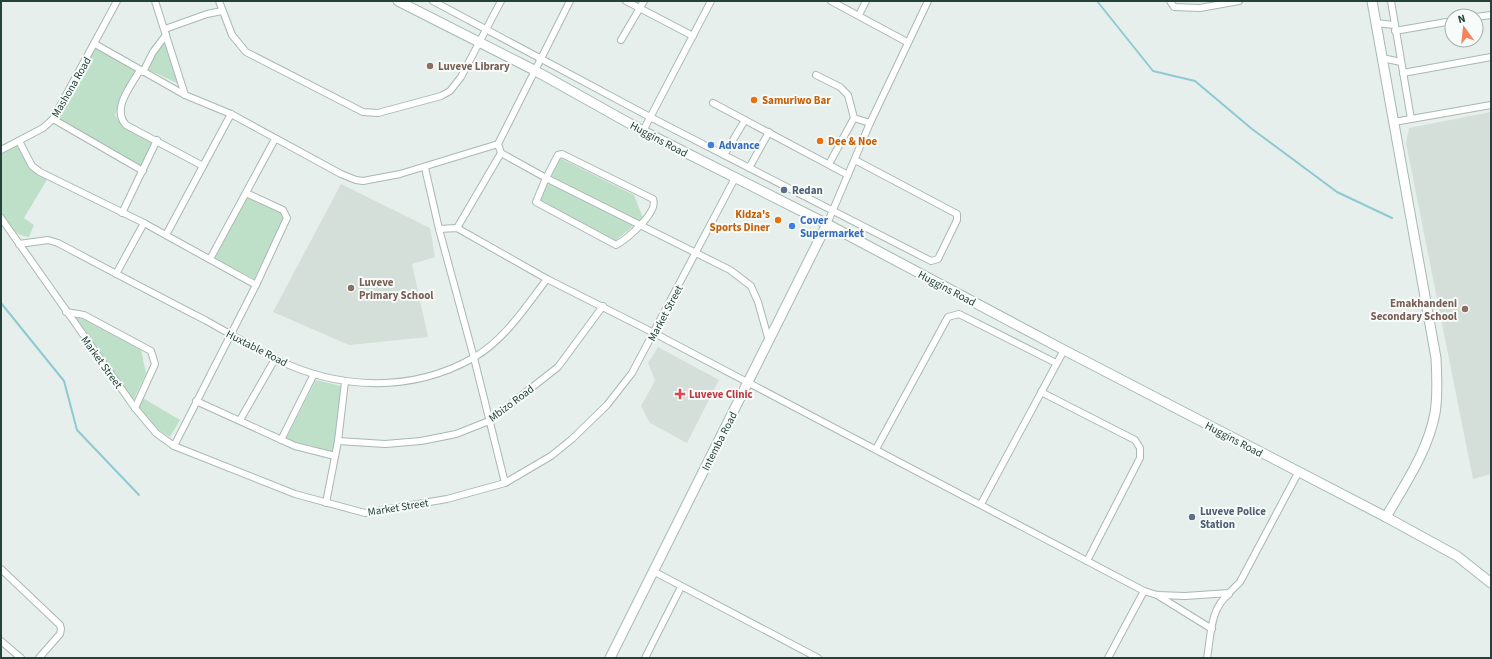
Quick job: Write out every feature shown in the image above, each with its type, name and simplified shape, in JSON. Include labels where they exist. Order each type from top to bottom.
[{"type":"street","name":"Mashona Road","points":[[1,150],[43,128],[53,119],[117,1]]},
{"type":"street","points":[[156,1],[186,95]]},
{"type":"street","points":[[219,1],[232,35],[246,52],[363,112],[369,113],[392,109],[441,96],[450,91],[461,78],[501,1]]},
{"type":"street","name":"Huggins Road","points":[[398,1],[534,70],[643,131],[827,224],[1064,350],[1386,517],[1457,556],[1491,583]]},
{"type":"street","points":[[433,1],[650,117],[931,261],[938,259],[957,220],[957,214],[855,160]]},
{"type":"street","points":[[570,1],[498,144],[501,153],[546,178],[730,270],[750,286],[758,302],[769,342]]},
{"type":"street","points":[[626,1],[693,36]]},
{"type":"street","points":[[621,40],[644,1]]},
{"type":"street","points":[[643,131],[711,1]]},
{"type":"street","points":[[831,1],[907,42]]},
{"type":"street","points":[[859,15],[866,1]]},
{"type":"street","points":[[827,224],[907,42],[928,1]]},
{"type":"street","points":[[1170,1],[1174,7],[1200,8],[1239,1]]},
{"type":"street","points":[[1372,1],[1436,358],[1437,389],[1436,411],[1428,441],[1386,517]]},
{"type":"street","points":[[1391,1],[1411,119]]},
{"type":"street","points":[[204,166],[126,124],[119,115],[122,102],[166,32],[207,14],[222,12]]},
{"type":"street","points":[[1376,23],[1395,28],[1444,22]]},
{"type":"street","points":[[95,44],[186,95],[231,114],[341,174],[356,180],[363,181],[383,178],[425,168],[498,144]]},
{"type":"street","points":[[1403,73],[1491,57]]},
{"type":"street","points":[[1382,58],[1401,62]]},
{"type":"street","points":[[816,75],[840,87],[848,95],[854,118],[829,164]]},
{"type":"street","points":[[713,103],[848,175]]},
{"type":"street","points":[[1394,122],[1491,104]]},
{"type":"street","points":[[166,235],[231,114]]},
{"type":"street","points":[[854,118],[870,124]]},
{"type":"street","points":[[53,119],[143,171]]},
{"type":"street","points":[[724,155],[745,120]]},
{"type":"street","points":[[749,168],[769,132]]},
{"type":"street","points":[[210,259],[275,138]]},
{"type":"street","points":[[122,213],[157,140]]},
{"type":"street","points":[[18,141],[32,166],[40,172],[144,223],[256,285]]},
{"type":"street","points":[[457,228],[501,153]]},
{"type":"street","points":[[562,154],[652,199],[653,208],[641,225],[623,241],[616,245],[536,202],[546,178],[558,155],[562,154]]},
{"type":"street","points":[[425,168],[439,229],[474,358],[505,483]]},
{"type":"street","name":"Market Street","points":[[1,218],[135,408],[156,433],[174,446],[278,487],[326,503],[365,513],[447,499],[505,483],[550,456],[589,424],[607,405],[632,373],[735,178]]},
{"type":"street","points":[[174,446],[230,333],[256,285],[287,218],[283,210],[246,193]]},
{"type":"street","points":[[116,274],[144,223]]},
{"type":"street","name":"Intemba Road","points":[[610,658],[749,383],[827,224]]},
{"type":"street","points":[[439,229],[457,228],[547,279],[603,306],[981,504],[1020,527],[1144,591],[1157,595],[1212,629]]},
{"type":"street","name":"Huxtable Road","points":[[19,244],[54,241],[230,333],[275,359],[314,374],[345,382],[384,384],[420,380],[439,374],[474,358],[501,336],[547,279]]},
{"type":"street","name":"Mbizo Road","points":[[338,441],[385,444],[421,441],[456,434],[489,421],[558,367],[603,306]]},
{"type":"street","points":[[66,312],[84,315],[151,352],[155,364],[135,408]]},
{"type":"street","points":[[876,450],[948,317],[959,314],[1056,363]]},
{"type":"street","points":[[981,504],[1040,392],[1064,350]]},
{"type":"street","points":[[240,420],[275,359]]},
{"type":"street","points":[[281,440],[314,374]]},
{"type":"street","points":[[326,503],[338,441],[345,382]]},
{"type":"street","points":[[1040,392],[1135,440],[1140,448],[1140,458],[1087,561]]},
{"type":"street","points":[[196,401],[295,446],[335,456]]},
{"type":"street","points":[[1207,658],[1213,618],[1219,603],[1240,582],[1298,472]]},
{"type":"street","points":[[1,569],[60,625],[60,634],[38,658]]},
{"type":"street","points":[[653,571],[818,658]]},
{"type":"street","points":[[645,658],[681,587]]},
{"type":"street","points":[[1108,658],[1144,591]]},
{"type":"street","points":[[1157,595],[1229,593]]},
{"type":"street","points":[[1,641],[21,658]]},
{"type":"shaded area","name":"Emakhandeni Secondary School","points":[[1491,112],[1491,474],[1473,479],[1406,143],[1409,128]]},
{"type":"shaded area","name":"Luveve Primary School","points":[[341,184],[430,228],[435,257],[412,264],[428,337],[349,345],[273,312]]},
{"type":"shaded area","name":"Luveve Clinic","points":[[658,347],[719,380],[687,443],[650,423],[641,406],[655,380],[648,363]]},
{"type":"green space","points":[[165,39],[179,84],[147,69]]},
{"type":"green space","points":[[95,47],[136,71],[120,101],[115,115],[122,126],[154,141],[142,166],[63,123],[57,118]]},
{"type":"green space","points":[[18,145],[25,159],[48,178],[24,218],[34,225],[29,237],[20,235],[12,230],[4,219],[1,211],[1,154]]},
{"type":"green space","points":[[560,158],[634,195],[643,218],[615,241],[540,200]]},
{"type":"green space","points":[[246,197],[282,212],[284,220],[254,279],[214,258]]},
{"type":"green space","points":[[71,315],[85,320],[141,350],[146,373],[133,401]]},
{"type":"green space","points":[[316,380],[341,386],[333,452],[286,439]]},
{"type":"green space","points":[[143,398],[180,420],[170,437],[159,430],[139,408]]},
{"type":"waterway","points":[[1097,1],[1153,71],[1195,81],[1252,129],[1337,192],[1392,218]]},
{"type":"waterway","points":[[1,303],[64,381],[77,430],[139,495]]},
{"type":"place","name":"Luveve Library","points":[[430,66]]},
{"type":"place","name":"Samuriwo Bar","points":[[754,100]]},
{"type":"place","name":"Dee & Noe","points":[[820,141]]},
{"type":"place","name":"Advance","points":[[711,145]]},
{"type":"place","name":"Redan","points":[[784,190]]},
{"type":"place","name":"Kidza's Sports Diner","points":[[778,220]]},
{"type":"place","name":"Cover Supermarket","points":[[792,226]]},
{"type":"place","name":"Luveve Primary School","points":[[351,288]]},
{"type":"place","name":"Emakhandeni Secondary School","points":[[1465,309]]},
{"type":"place","name":"Luveve Clinic","points":[[680,394]]},
{"type":"place","name":"Luveve Police Station","points":[[1192,517]]}]
